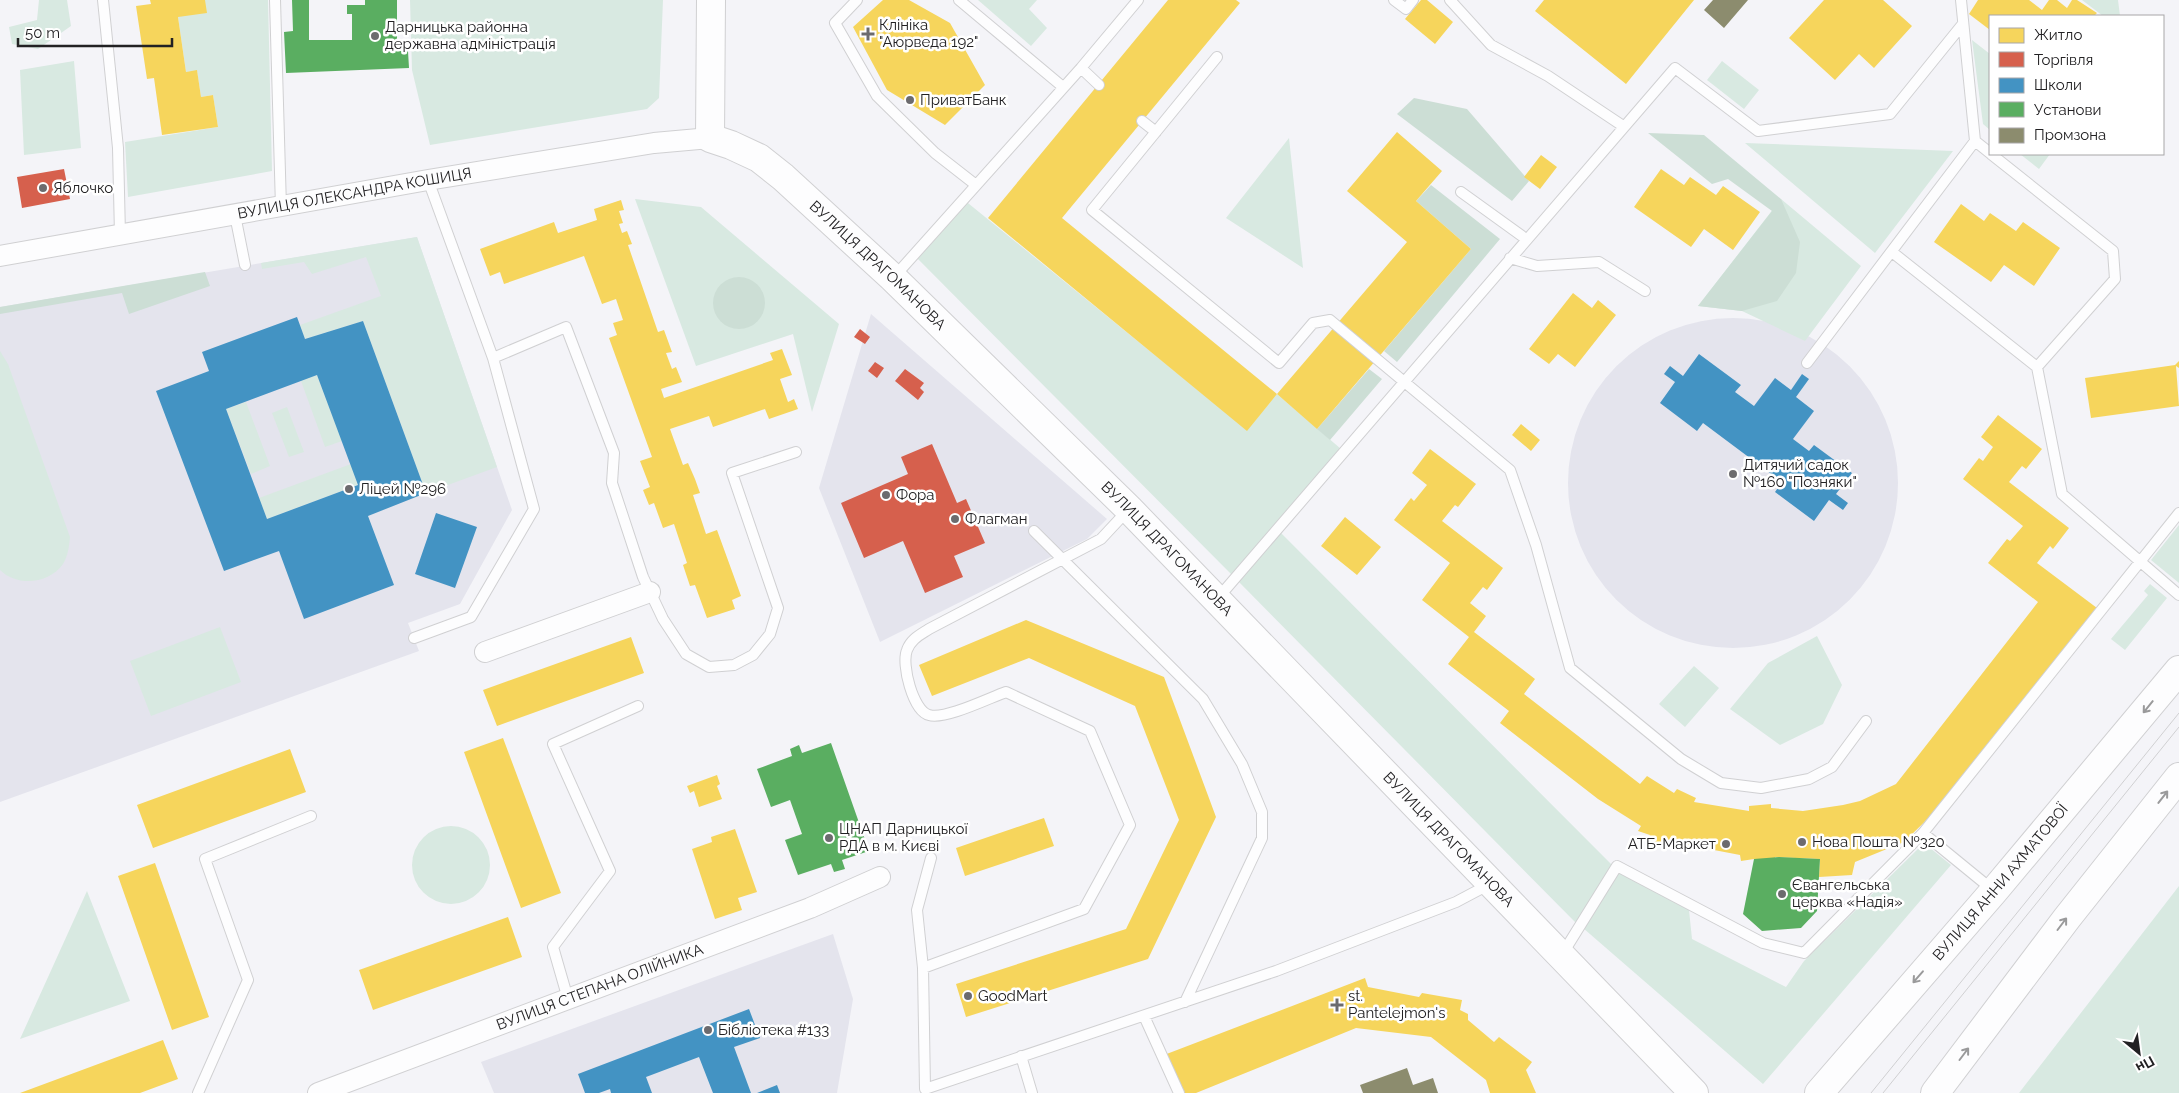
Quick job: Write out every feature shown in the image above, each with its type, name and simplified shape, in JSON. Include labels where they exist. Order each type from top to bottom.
[{"type":"street","points":[[710,138],[711,0]]},
{"type":"street","name":"ВУЛИЦЯ ОЛЕКСАНДРА КОШИЦЯ","points":[[0,256],[428,180],[654,143],[710,138]]},
{"type":"street","name":"ВУЛИЦЯ ДРАГОМАНОВА","points":[[710,138],[732,145],[765,163],[783,177],[893,278],[1129,509],[1491,883],[1560,957],[1694,1093]]},
{"type":"street","points":[[485,652],[650,592]]},
{"type":"street","name":"ВУЛИЦЯ АННИ АХМАТОВОЇ","points":[[1819,1093],[1994,891],[2179,670]]},
{"type":"street","points":[[1935,1093],[2067,918],[2179,777]]},
{"type":"street","name":"ВУЛИЦЯ СТЕПАНА ОЛІЙНИКА","points":[[318,1093],[810,908],[880,877]]},
{"type":"lane","points":[[103,0],[118,148],[120,235]]},
{"type":"lane","points":[[275,0],[281,207]]},
{"type":"lane","points":[[857,0],[835,23],[877,96],[935,152],[976,186]]},
{"type":"lane","points":[[959,0],[1063,87]]},
{"type":"lane","points":[[893,278],[1081,68],[1138,0]]},
{"type":"lane","points":[[1394,0],[1406,9],[1414,0]]},
{"type":"lane","points":[[1450,0],[1491,45],[1548,76],[1623,126]]},
{"type":"lane","points":[[1807,363],[1975,141],[1961,0]]},
{"type":"lane","points":[[1216,600],[1675,68],[1758,131],[1890,114],[1962,25]]},
{"type":"lane","points":[[1217,57],[1092,210],[1279,363],[1313,323],[1330,320],[1510,470],[1536,545],[1570,668],[1681,759],[1721,782],[1761,788],[1809,779],[1832,767],[1866,721]]},
{"type":"lane","points":[[1081,68],[1099,84]]},
{"type":"lane","points":[[1142,121],[1156,132]]},
{"type":"lane","points":[[1975,141],[1989,152]]},
{"type":"lane","points":[[1992,155],[2113,251],[2115,279],[2037,367]]},
{"type":"lane","points":[[414,638],[471,617],[534,509],[493,358],[428,180]]},
{"type":"lane","points":[[1461,192],[1526,239]]},
{"type":"lane","points":[[235,215],[246,265]]},
{"type":"lane","points":[[1892,252],[2037,367],[2062,494],[2179,595]]},
{"type":"lane","points":[[1510,258],[1537,266],[1599,262],[1645,291]]},
{"type":"lane","points":[[493,358],[566,327],[614,453],[612,483],[650,592],[663,619],[686,654],[709,667],[734,665],[753,655],[770,634],[778,608],[732,473],[796,452]]},
{"type":"lane","points":[[924,968],[1084,909],[1130,825],[1090,730],[1006,692],[941,716],[928,715],[918,707],[907,676],[906,652],[913,639],[929,629],[1101,539],[1129,509]]},
{"type":"lane","points":[[1560,957],[1616,866],[1763,943],[1804,953],[1923,833],[2179,513]]},
{"type":"lane","points":[[1034,531],[1203,700],[1242,764],[1262,812],[1262,838],[1185,1002]]},
{"type":"lane","points":[[568,999],[553,947],[610,872],[553,744],[638,706]]},
{"type":"lane","points":[[198,1093],[248,980],[205,859],[311,816]]},
{"type":"lane","points":[[1923,833],[1994,891]]},
{"type":"lane","points":[[930,858],[917,910],[924,968],[924,1091],[1021,1056],[1276,972],[1456,902],[1491,883]]},
{"type":"lane","points":[[1144,1016],[1179,1093]]},
{"type":"lane","points":[[1021,1056],[1032,1093]]},
{"type":"shaded area","points":[[39,0],[67,0],[71,26],[38,49],[12,44],[9,27],[37,20]]},
{"type":"shaded area","points":[[205,0],[268,0],[272,171],[128,197],[125,142],[218,127],[213,95],[201,97],[197,71],[186,72],[178,17]]},
{"type":"shaded area","points":[[410,0],[663,0],[659,98],[647,109],[430,145],[412,70]]},
{"type":"shaded area","points":[[978,0],[1037,0],[1029,9],[1047,28],[1031,46]]},
{"type":"shaded area","points":[[2082,0],[2118,0],[2120,15],[2102,15]]},
{"type":"shaded area","points":[[1972,40],[1989,53],[1989,129],[1983,124]]},
{"type":"shaded area","points":[[74,61],[81,148],[24,155],[20,70]]},
{"type":"shaded area","points":[[1722,61],[1759,90],[1744,109],[1707,80]]},
{"type":"shaded area","points":[[1289,138],[1303,268],[1226,218]]},
{"type":"shaded area","points":[[1745,143],[1953,151],[1875,253]]},
{"type":"shaded area","points":[[2021,155],[2049,155],[2039,169]]},
{"type":"shaded area","points":[[635,199],[701,207],[839,324],[812,412],[793,334],[696,366]]},
{"type":"shaded area","points":[[963,199],[1247,430],[1277,394],[1341,449],[1234,577],[914,255]]},
{"type":"shaded area","points":[[1781,199],[1861,266],[1805,341],[1742,311],[1698,306]]},
{"type":"shaded area","points":[[417,237],[512,510],[460,604],[408,623],[419,651],[0,802],[0,307]]},
{"type":"shaded area","points":[[417,237],[497,467],[426,493],[363,321],[305,339],[300,325],[381,296],[366,257],[312,274],[304,262],[262,269],[261,263]]},
{"type":"shaded area","points":[[871,314],[1107,519],[1087,539],[880,642],[819,488]]},
{"type":"shaded area","name":"Дитячий садок №160 \"Позняки\"","points":[[1733,318],[1765,321],[1796,331],[1825,346],[1850,366],[1870,391],[1885,420],[1895,451],[1898,483],[1895,515],[1885,546],[1870,575],[1850,600],[1825,620],[1796,635],[1765,645],[1733,648],[1701,645],[1670,635],[1641,620],[1616,600],[1596,575],[1581,546],[1571,515],[1568,483],[1571,451],[1581,420],[1596,391],[1616,366],[1641,346],[1670,331],[1701,321]]},
{"type":"shaded area","points":[[0,351],[8,364],[70,537],[69,548],[63,564],[50,576],[33,581],[15,579],[0,570]]},
{"type":"shaded area","points":[[317,375],[342,441],[325,447],[301,381]]},
{"type":"shaded area","points":[[246,402],[270,466],[251,474],[226,409]]},
{"type":"shaded area","points":[[287,407],[304,452],[289,457],[272,413]]},
{"type":"shaded area","points":[[351,464],[358,485],[267,519],[259,498]]},
{"type":"shaded area","points":[[2179,525],[2179,583],[2151,560]]},
{"type":"shaded area","points":[[1279,531],[1613,866],[1576,923],[1237,580]]},
{"type":"shaded area","points":[[2150,584],[2167,598],[2125,650],[2111,639],[2148,595],[2144,591]]},
{"type":"shaded area","points":[[220,627],[241,682],[151,716],[130,661]]},
{"type":"shaded area","points":[[1817,636],[1842,685],[1823,724],[1780,745],[1730,709],[1768,663]]},
{"type":"shaded area","points":[[1694,666],[1719,688],[1685,727],[1659,704]]},
{"type":"shaded area","points":[[451,826],[466,829],[479,837],[487,850],[490,865],[487,880],[479,893],[466,901],[451,904],[436,901],[423,893],[415,880],[412,865],[415,850],[423,837],[436,829]]},
{"type":"shaded area","points":[[1924,843],[1951,865],[1763,1084],[1583,928],[1618,872],[1689,910],[1692,939],[1786,987],[1804,961]]},
{"type":"shaded area","points":[[2179,886],[2179,1093],[2019,1093]]},
{"type":"shaded area","points":[[87,891],[130,1001],[20,1039]]},
{"type":"shaded area","name":"Бібліотека #133","points":[[833,934],[853,999],[837,1093],[494,1093],[481,1062]]},
{"type":"green space","points":[[1414,98],[1467,109],[1529,181],[1512,201],[1397,114]]},
{"type":"green space","points":[[1648,133],[1704,135],[1781,199],[1800,242],[1796,273],[1777,301],[1742,311],[1698,306],[1772,211],[1728,179],[1712,184]]},
{"type":"green space","points":[[1431,185],[1500,239],[1397,362],[1384,351],[1471,249],[1416,201]]},
{"type":"green space","points":[[205,272],[210,286],[129,314],[122,293],[0,314],[0,307]]},
{"type":"green space","points":[[734,277],[744,277],[754,281],[761,288],[765,303],[761,318],[754,325],[744,329],[734,329],[724,325],[717,318],[713,308],[713,298],[717,288],[724,281]]},
{"type":"green space","points":[[1369,369],[1382,379],[1330,440],[1317,429]]},
{"type":"building: Житло","points":[[150,0],[205,0],[207,13],[178,17],[186,72],[197,70],[201,97],[213,95],[218,127],[162,135],[154,78],[147,79],[136,6],[151,4]]},
{"type":"building: Житло","points":[[883,0],[909,0],[950,23],[985,85],[945,125],[887,90],[853,27]]},
{"type":"building: Житло","points":[[1168,0],[1236,0],[1240,3],[1062,218],[1277,394],[1247,431],[988,218]]},
{"type":"building: Житло","points":[[1421,0],[1427,0],[1453,22],[1435,44],[1405,19]]},
{"type":"building: Житло","points":[[1544,0],[1694,0],[1626,84],[1535,11]]},
{"type":"building: Житло","points":[[1824,0],[1883,0],[1912,26],[1874,68],[1859,54],[1835,80],[1789,38]]},
{"type":"building: Житло","points":[[1978,0],[2029,0],[2042,10],[2049,0],[2057,0],[2067,8],[2072,0],[2077,0],[2097,13],[2095,15],[1989,15],[1989,29],[1969,14]]},
{"type":"building: Житло","points":[[1397,132],[1442,171],[1416,201],[1471,249],[1317,429],[1277,394],[1407,242],[1347,191]]},
{"type":"building: Житло","points":[[1541,155],[1557,167],[1540,189],[1524,177]]},
{"type":"building: Житло","points":[[1661,169],[1684,185],[1690,177],[1716,195],[1723,186],[1760,212],[1733,250],[1704,229],[1691,247],[1634,207]]},
{"type":"building: Житло","points":[[621,200],[624,210],[619,211],[623,223],[619,224],[622,233],[627,231],[632,244],[628,245],[658,332],[664,330],[672,352],[666,353],[672,369],[676,367],[682,382],[661,389],[664,398],[773,360],[770,353],[782,349],[792,375],[780,379],[788,402],[794,399],[798,409],[769,419],[765,409],[713,427],[709,416],[670,429],[683,465],[688,463],[700,493],[693,495],[706,534],[717,530],[741,596],[732,600],[735,609],[707,618],[695,585],[690,586],[683,565],[687,563],[674,524],[663,528],[654,503],[649,505],[643,490],[650,487],[640,461],[652,457],[609,338],[617,335],[613,323],[623,320],[616,299],[602,304],[584,256],[504,284],[500,272],[490,276],[480,249],[554,222],[558,233],[597,220],[594,209]]},
{"type":"building: Житло","points":[[1961,204],[1984,221],[1990,213],[2016,231],[2023,222],[2060,248],[2034,286],[2004,265],[1991,282],[1934,242]]},
{"type":"building: Житло","points":[[1573,293],[1592,308],[1598,300],[1616,315],[1575,367],[1558,354],[1549,364],[1529,349]]},
{"type":"building: Житло","points":[[2179,361],[2179,368],[2176,366],[2179,406],[2091,418],[2085,378],[2175,365]]},
{"type":"building: Житло","points":[[1998,415],[2042,449],[2026,469],[2022,466],[2009,482],[2069,528],[2053,549],[2050,546],[2037,563],[2097,608],[1951,796],[1904,842],[1855,862],[1852,875],[1819,877],[1820,859],[1775,857],[1775,860],[1754,859],[1741,861],[1740,855],[1688,845],[1686,849],[1673,844],[1672,848],[1648,840],[1650,835],[1638,831],[1641,826],[1598,799],[1500,723],[1509,711],[1448,664],[1469,637],[1422,600],[1450,563],[1394,520],[1411,498],[1414,501],[1427,485],[1412,473],[1430,449],[1476,484],[1458,507],[1455,505],[1442,521],[1503,568],[1487,590],[1483,587],[1470,603],[1486,616],[1474,632],[1535,679],[1524,694],[1640,784],[1647,776],[1674,793],[1677,789],[1696,798],[1694,802],[1749,811],[1749,806],[1771,804],[1771,808],[1803,811],[1843,805],[1860,801],[1896,784],[2038,602],[1988,563],[2007,539],[2010,541],[2023,526],[1963,479],[1979,458],[1983,461],[1993,447],[1981,437]]},
{"type":"building: Житло","points":[[1521,424],[1540,440],[1531,451],[1512,435]]},
{"type":"building: Житло","points":[[1345,517],[1381,547],[1357,575],[1321,546]]},
{"type":"building: Житло","points":[[1026,620],[1164,677],[1216,817],[1148,959],[966,1017],[956,984],[1126,929],[1179,820],[1135,706],[1029,658],[932,696],[919,665]]},
{"type":"building: Житло","points":[[631,637],[644,673],[497,726],[483,690]]},
{"type":"building: Житло","points":[[503,738],[561,893],[521,908],[464,752]]},
{"type":"building: Житло","points":[[290,749],[306,792],[153,848],[137,805]]},
{"type":"building: Житло","points":[[717,775],[720,784],[717,786],[722,799],[699,807],[694,791],[690,793],[687,786]]},
{"type":"building: Житло","points":[[1044,818],[1054,846],[965,876],[956,848]]},
{"type":"building: Житло","points":[[735,829],[757,892],[738,898],[742,910],[715,919],[692,849],[712,842],[711,837]]},
{"type":"building: Житло","points":[[155,863],[209,1017],[172,1030],[118,876]]},
{"type":"building: Житло","points":[[508,917],[522,957],[373,1010],[359,970]]},
{"type":"building: Житло","points":[[1365,978],[1368,987],[1419,997],[1422,993],[1462,1000],[1460,1010],[1468,1014],[1468,1020],[1494,1042],[1499,1037],[1532,1062],[1526,1070],[1536,1093],[1490,1093],[1486,1080],[1431,1037],[1356,1028],[1196,1093],[1180,1093],[1164,1055]]},
{"type":"building: Житло","points":[[163,1040],[178,1079],[140,1093],[20,1093]]},
{"type":"building: Торгівля","name":"Яблочко","points":[[64,169],[70,199],[22,208],[17,177]]},
{"type":"building: Торгівля","points":[[860,329],[870,337],[865,344],[854,337]]},
{"type":"building: Торгівля","points":[[875,362],[884,368],[877,378],[868,371]]},
{"type":"building: Торгівля","points":[[905,369],[924,383],[920,388],[924,392],[918,400],[895,381]]},
{"type":"building: Торгівля","points":[[932,444],[957,503],[966,499],[985,543],[954,556],[963,577],[925,593],[903,541],[864,558],[841,503],[908,474],[901,457]]},
{"type":"building: Школи","points":[[297,317],[305,339],[363,321],[426,493],[368,516],[394,585],[304,619],[279,551],[224,571],[156,391],[209,371],[202,352]],"holes":[[[317,375],[358,485],[267,519],[226,409]]]},
{"type":"building: Школи","points":[[1699,354],[1741,385],[1735,392],[1754,406],[1775,378],[1791,390],[1802,374],[1809,379],[1796,397],[1814,411],[1793,439],[1809,451],[1814,445],[1852,473],[1836,494],[1848,503],[1843,510],[1829,500],[1814,521],[1775,492],[1782,482],[1703,423],[1697,431],[1660,403],[1675,382],[1664,374],[1670,366],[1683,376]]},
{"type":"building: Школи","points":[[436,513],[477,527],[455,588],[415,574]]},
{"type":"building: Школи","points":[[749,1009],[760,1038],[734,1047],[751,1093],[713,1093],[699,1057],[646,1077],[652,1093],[611,1093],[610,1089],[599,1093],[585,1093],[578,1074]]},
{"type":"building: Школи","points":[[777,1085],[780,1093],[757,1093]]},
{"type":"building: Установи","name":"Дарницька районна державна адміністрація","points":[[292,0],[309,0],[309,40],[352,40],[352,14],[347,14],[347,5],[365,5],[365,0],[397,0],[397,51],[408,51],[409,68],[286,73],[284,32],[293,31]]},
{"type":"building: Установи","points":[[831,743],[869,851],[842,860],[845,869],[834,872],[831,864],[798,875],[785,840],[802,834],[790,800],[771,807],[757,769],[792,756],[790,749],[799,745],[802,753]]},
{"type":"building: Установи","name":"Євангельська церква «Надія»","points":[[1779,857],[1820,859],[1817,911],[1801,928],[1762,931],[1743,914],[1754,859]]},
{"type":"building: Промзона","points":[[1713,0],[1748,0],[1724,28],[1704,10]]},
{"type":"building: Промзона","points":[[1407,1068],[1413,1085],[1433,1078],[1438,1093],[1363,1093],[1360,1085]]},
{"type":"tram line","points":[[1871,1093],[2179,713]]},
{"type":"tram line","points":[[1883,1093],[2179,727]]},
{"type":"place","name":"Клініка \"Аюрведа 192\"","points":[[868,34]]},
{"type":"place","name":"Дарницька районна державна адміністрація","points":[[375,36]]},
{"type":"place","name":"ПриватБанк","points":[[910,100]]},
{"type":"place","name":"Яблочко","points":[[43,188]]},
{"type":"place","name":"Дитячий садок №160 \"Позняки\"","points":[[1733,474]]},
{"type":"place","name":"Ліцей №296","points":[[349,489]]},
{"type":"place","name":"Фора","points":[[886,495]]},
{"type":"place","name":"Флагман","points":[[955,519]]},
{"type":"place","name":"ЦНАП Дарницької РДА в м. Києві","points":[[829,838]]},
{"type":"place","name":"Нова Пошта №320","points":[[1802,842]]},
{"type":"place","name":"АТБ-Маркет","points":[[1726,844]]},
{"type":"place","name":"Євангельська церква «Надія»","points":[[1782,894]]},
{"type":"place","name":"GoodMart","points":[[968,996]]},
{"type":"place","name":"st. Pantelejmon's","points":[[1337,1005]]},
{"type":"place","name":"Бібліотека #133","points":[[708,1030]]}]
